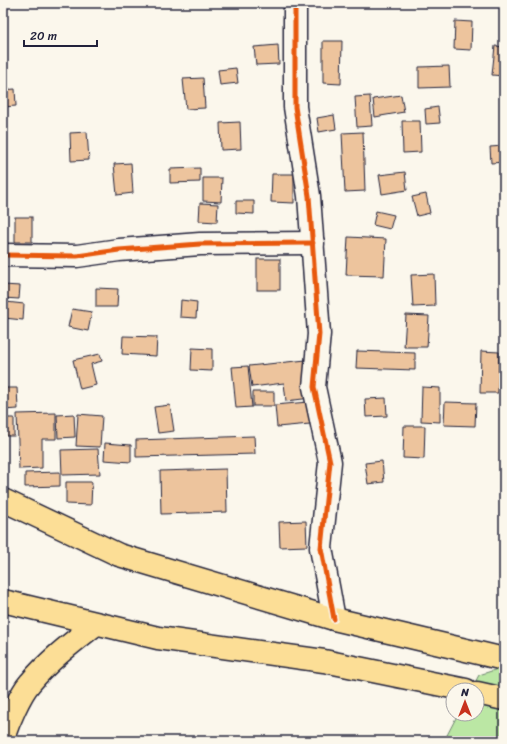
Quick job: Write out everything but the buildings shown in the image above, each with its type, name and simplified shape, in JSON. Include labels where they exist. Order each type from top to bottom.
[{"type":"main road","points":[[3,500],[119,555],[334,620],[504,660]]},
{"type":"main road","points":[[3,601],[158,638],[324,661],[445,686]]},
{"type":"main road","points":[[3,738],[8,723],[29,684],[64,650],[96,624]]},
{"type":"main road","points":[[485,694],[504,699]]},
{"type":"street","points":[[295,3],[296,106],[309,196],[318,334],[314,387],[330,462],[321,548],[334,620]]},
{"type":"street","points":[[3,255],[77,256],[119,250],[177,247],[200,244],[313,243]]},
{"type":"green space","points":[[504,667],[504,741],[444,741],[454,722],[485,722],[485,682],[475,682],[479,675]]},
{"type":"cycle path","points":[[295,3],[295,107],[309,196],[319,334],[314,387],[330,462],[321,548],[334,619]]},
{"type":"cycle path","points":[[3,255],[77,256],[119,250],[200,244],[313,243]]}]
